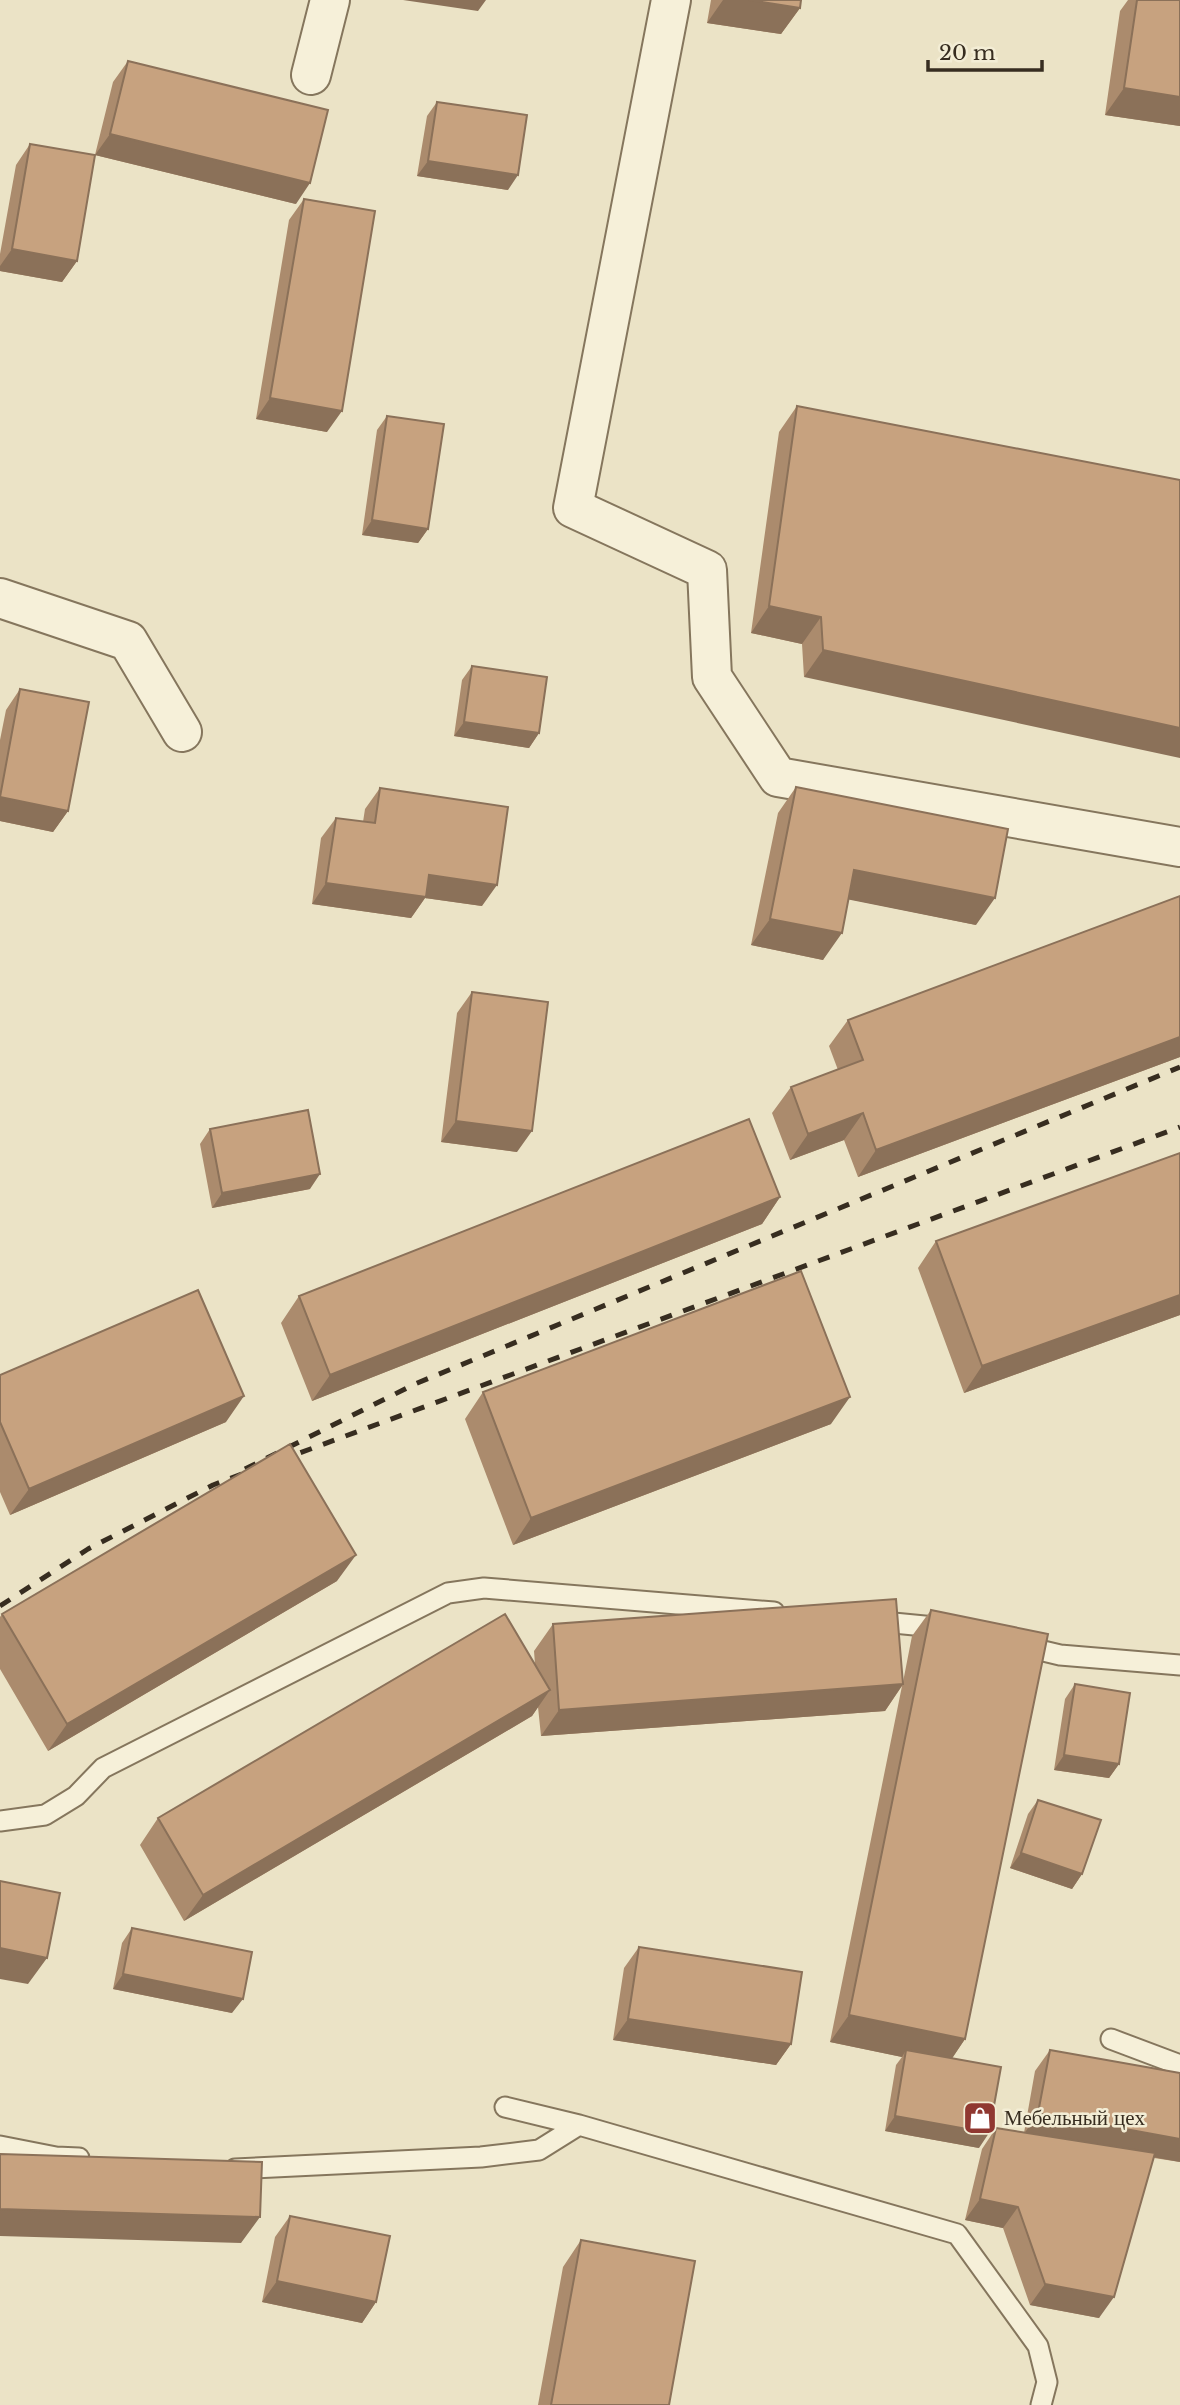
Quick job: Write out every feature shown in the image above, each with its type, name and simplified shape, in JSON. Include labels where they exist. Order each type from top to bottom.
[{"type":"street","points":[[312,75],[330,0]]},
{"type":"street","points":[[671,0],[573,508],[707,570],[712,677],[778,778],[1180,847]]},
{"type":"street","points":[[0,598],[128,641],[183,732]]},
{"type":"lane","points":[[0,1821],[45,1815],[76,1796],[103,1768],[449,1593],[484,1588],[798,1614]]},
{"type":"lane","points":[[850,1619],[942,1628],[968,1634]]},
{"type":"lane","points":[[995,1640],[1060,1655],[1180,1665]]},
{"type":"lane","points":[[1111,2039],[1180,2065]]},
{"type":"lane","points":[[505,2106],[957,2234],[1038,2346],[1047,2382],[1041,2405]]},
{"type":"lane","points":[[218,2168],[481,2157],[539,2150],[579,2125]]},
{"type":"lane","points":[[0,2146],[56,2157],[96,2160]]},
{"type":"building","points":[[749,0],[801,0],[800,8]]},
{"type":"building","points":[[1137,0],[1180,0],[1180,97],[1124,88]]},
{"type":"building","points":[[128,61],[328,110],[310,183],[110,134]]},
{"type":"building","points":[[437,102],[527,115],[518,175],[428,161]]},
{"type":"building","points":[[30,144],[95,155],[77,261],[12,249]]},
{"type":"building","points":[[304,199],[375,211],[342,411],[270,398]]},
{"type":"building","points":[[797,406],[1180,480],[1180,728],[823,650],[821,617],[769,606]]},
{"type":"building","points":[[387,416],[444,424],[428,529],[372,520]]},
{"type":"building","points":[[472,666],[547,677],[539,733],[464,722]]},
{"type":"building","points":[[20,689],[89,702],[68,811],[0,797]]},
{"type":"building","points":[[796,787],[1008,829],[995,898],[854,870],[842,933],[770,919]]},
{"type":"building","points":[[380,788],[508,807],[497,885],[429,875],[426,897],[326,883],[336,818],[375,823]]},
{"type":"building","points":[[1180,896],[1180,1037],[876,1150],[863,1113],[808,1134],[791,1087],[863,1060],[848,1020]]},
{"type":"building","points":[[472,992],[548,1002],[532,1131],[456,1121]]},
{"type":"building","points":[[308,1110],[320,1174],[222,1193],[210,1129]]},
{"type":"building","points":[[749,1119],[780,1197],[330,1375],[299,1296]]},
{"type":"building","points":[[1180,1153],[1180,1295],[982,1366],[936,1241]]},
{"type":"building","points":[[801,1271],[850,1397],[531,1518],[483,1392]]},
{"type":"building","points":[[198,1290],[244,1396],[29,1489],[0,1422],[0,1375]]},
{"type":"building","points":[[290,1444],[356,1555],[67,1724],[2,1614]]},
{"type":"building","points":[[896,1599],[903,1684],[559,1710],[553,1624]]},
{"type":"building","points":[[931,1610],[1048,1634],[965,2039],[849,2015]]},
{"type":"building","points":[[505,1614],[550,1690],[203,1895],[158,1818]]},
{"type":"building","points":[[1075,1684],[1130,1693],[1119,1764],[1064,1755]]},
{"type":"building","points":[[1038,1800],[1101,1820],[1082,1874],[1021,1853]]},
{"type":"building","points":[[0,1881],[60,1893],[47,1958],[0,1948]]},
{"type":"building","points":[[132,1928],[252,1952],[243,1999],[123,1974]]},
{"type":"building","points":[[639,1947],[802,1972],[791,2044],[628,2019]]},
{"type":"building","points":[[906,2050],[1001,2067],[989,2133],[895,2116]]},
{"type":"building","points":[[1050,2050],[1180,2073],[1180,2139],[1038,2113]]},
{"type":"building","points":[[996,2128],[1155,2153],[1114,2297],[1045,2284],[1018,2207],[980,2199]]},
{"type":"building","points":[[0,2154],[262,2162],[260,2217],[0,2209]]},
{"type":"building","points":[[290,2216],[390,2236],[376,2302],[277,2281]]},
{"type":"building","points":[[581,2240],[695,2261],[669,2405],[551,2405]]},
{"type":"railway","points":[[245,1469],[415,1384],[1180,1067]]},
{"type":"railway","points":[[278,1461],[1180,1127]]},
{"type":"railway","points":[[0,1606],[88,1549],[213,1485],[255,1469]]},
{"type":"place","name":"Мебельный цех","points":[[980,2118]]}]
